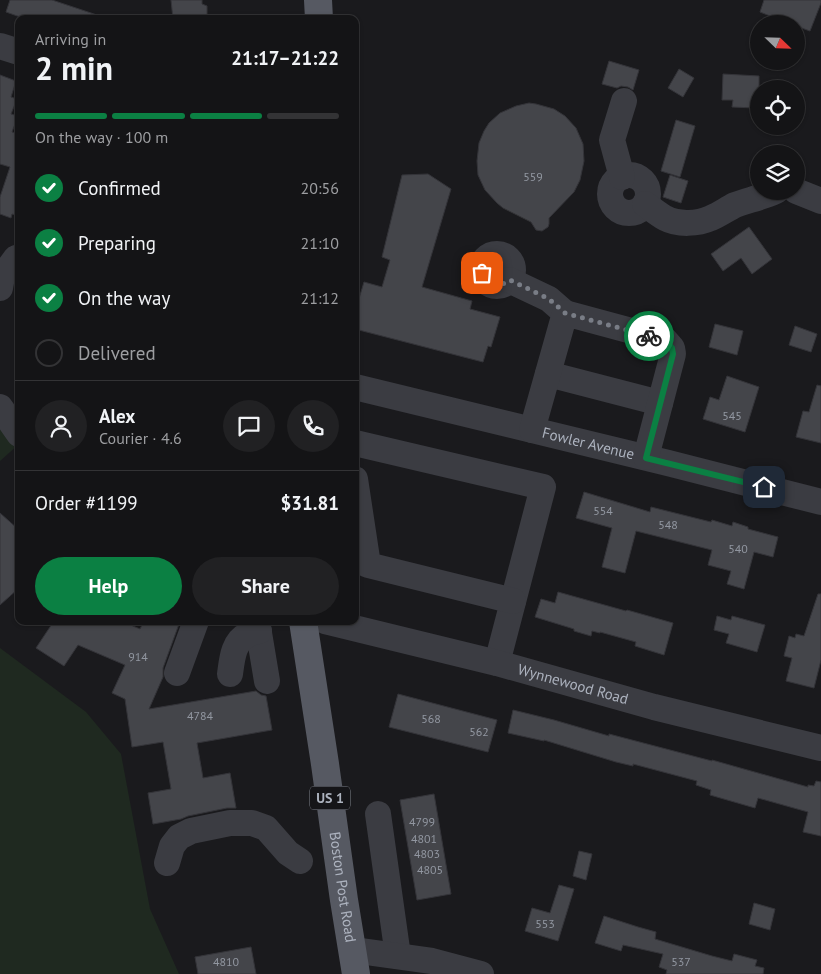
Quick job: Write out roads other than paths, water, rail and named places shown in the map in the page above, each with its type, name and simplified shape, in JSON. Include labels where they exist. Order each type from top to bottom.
[{"type":"main road","points":[[318,0],[319,15]]},
{"type":"main road","name":"Boston Post Road","points":[[304,625],[355,965]]},
{"type":"street","points":[[0,46],[15,51]]},
{"type":"street","points":[[624,101],[612,140],[622,177],[613,184],[611,190],[610,197],[616,208],[628,213],[641,209],[645,204],[664,218],[684,222],[701,221],[711,218],[736,205],[753,200]]},
{"type":"street","points":[[805,195],[821,201]]},
{"type":"street","points":[[0,288],[2,277],[15,259]]},
{"type":"street","points":[[510,280],[549,299],[565,313],[665,340],[672,348],[673,354],[646,458]]},
{"type":"street","points":[[532,430],[565,313]]},
{"type":"street","points":[[548,374],[660,403]]},
{"type":"street","name":"Fowler Avenue","points":[[359,388],[821,502]]},
{"type":"street","points":[[0,407],[15,428]]},
{"type":"street","points":[[359,444],[543,487],[497,663]]},
{"type":"street","points":[[359,505],[368,565],[513,601]]},
{"type":"street","points":[[177,674],[195,625]]},
{"type":"street","name":"Wynnewood Road","points":[[341,625],[497,663],[654,707],[821,748]]},
{"type":"street","points":[[230,674],[238,642],[258,626]]},
{"type":"street","points":[[258,626],[266,681]]},
{"type":"street","points":[[378,814],[398,956]]},
{"type":"street","points":[[166,863],[172,846],[179,837],[191,831],[230,823],[252,823],[266,828],[298,867],[338,855]]},
{"type":"street","points":[[355,965],[360,951],[432,962],[481,974]]}]
